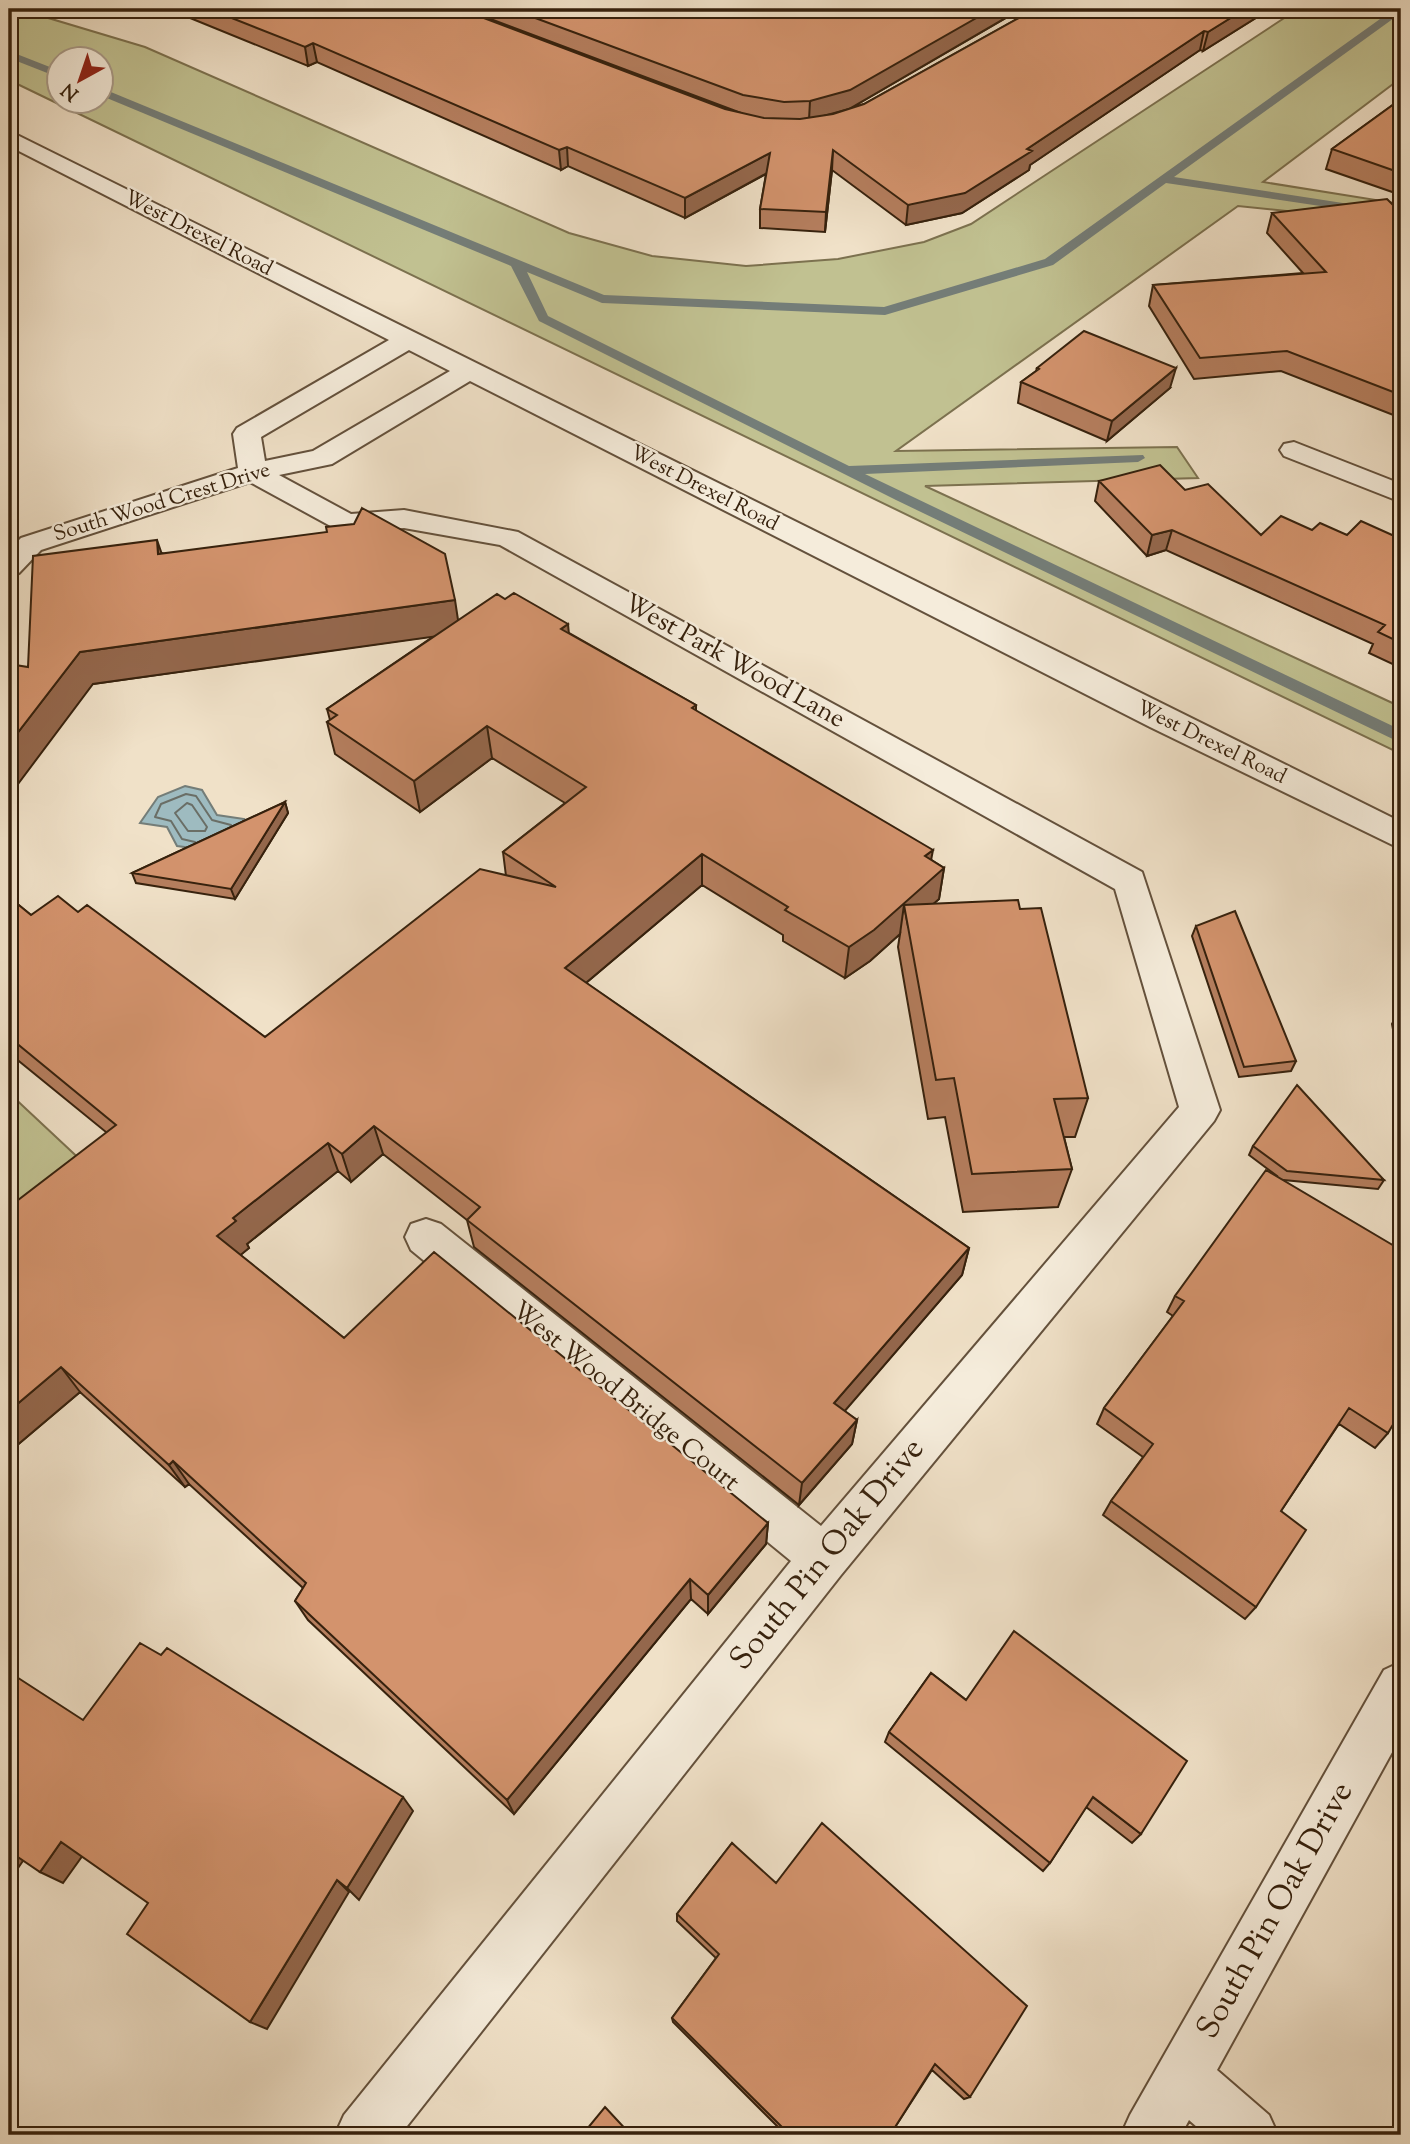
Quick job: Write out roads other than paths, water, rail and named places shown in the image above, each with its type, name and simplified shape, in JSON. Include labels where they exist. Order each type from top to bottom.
[{"type":"street","name":"West Drexel Road","points":[[9,138],[408,341],[1401,836]]},
{"type":"street","points":[[253,472],[247,434],[408,341]]},
{"type":"street","name":"South Wood Crest Drive","points":[[9,567],[31,544],[253,472],[322,458],[469,371]]},
{"type":"street","points":[[1294,450],[1401,494]]},
{"type":"street","name":"West Park Wood Lane","points":[[253,472],[346,523],[404,519],[508,538],[1130,881],[1151,954]]},
{"type":"street","name":"South Pin Oak Drive","points":[[364,2135],[824,1558],[1200,1110],[1151,954]]},
{"type":"street","name":"West Wood Bridge Court","points":[[426,1237],[824,1558]]},
{"type":"street","name":"South Pin Oak Drive","points":[[1150,2135],[1401,1687]]},
{"type":"street","points":[[1183,2077],[1249,2135]]},
{"type":"water","points":[[185,786],[202,790],[217,815],[244,819],[234,838],[200,849],[177,846],[167,827],[140,823],[158,797]]},
{"type":"waterway","points":[[516,263],[602,299],[885,311],[1049,262],[1400,9]]},
{"type":"waterway","points":[[9,54],[46,69]]},
{"type":"waterway","points":[[116,98],[516,263]]},
{"type":"waterway","points":[[1165,179],[1401,215]]},
{"type":"waterway","points":[[516,263],[543,318],[901,497],[1401,737]]},
{"type":"waterway","points":[[849,470],[1138,458]]}]
